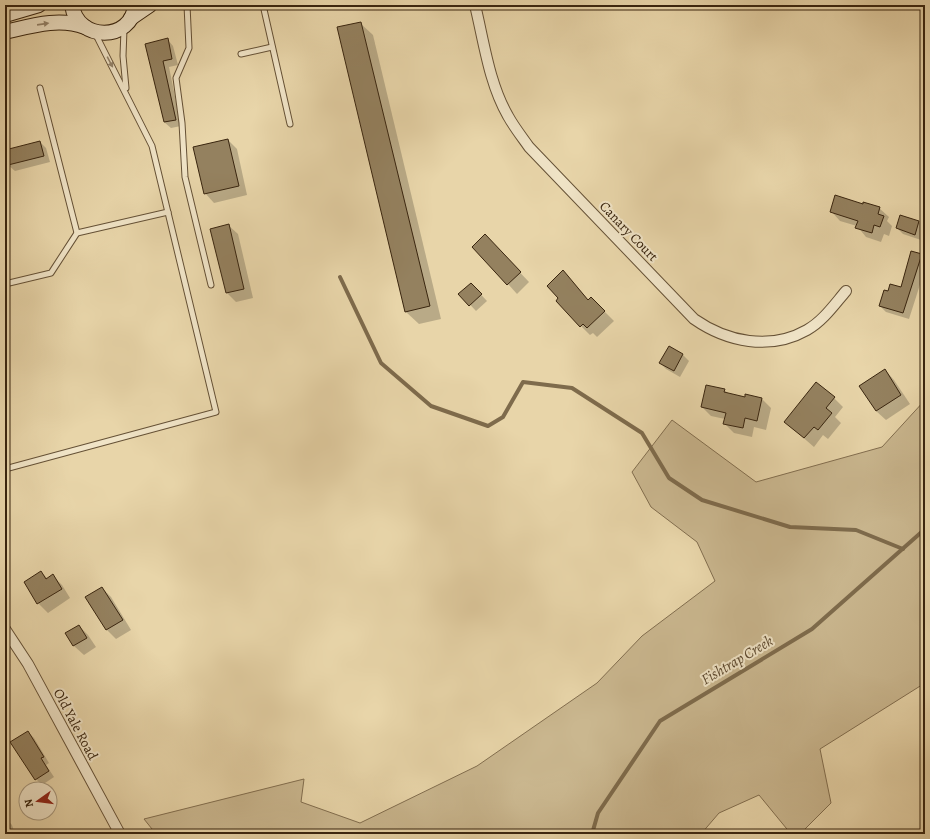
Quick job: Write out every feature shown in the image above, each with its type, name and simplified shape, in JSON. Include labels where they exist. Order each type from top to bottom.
[{"type":"main road","points":[[5,15],[39,5]]},
{"type":"main road","points":[[72,5],[77,20],[90,30]]},
{"type":"main road","points":[[5,32],[57,22],[67,22],[90,30],[105,33],[115,31],[130,16],[150,5]]},
{"type":"street","name":"Canary Court","points":[[475,5],[491,74],[508,117],[529,147],[694,319],[715,332],[736,339],[750,342],[775,341],[789,338],[808,330],[826,315],[846,291]]},
{"type":"street","name":"Old Yale Road","points":[[5,628],[28,664],[120,834]]},
{"type":"lane","points":[[187,5],[189,48],[176,78],[182,123],[185,177],[211,285]]},
{"type":"lane","points":[[263,5],[290,124]]},
{"type":"lane","points":[[126,91],[123,56],[130,16]]},
{"type":"lane","points":[[5,469],[216,412],[152,146],[126,91],[90,30]]},
{"type":"lane","points":[[241,54],[272,48]]},
{"type":"lane","points":[[40,88],[77,233]]},
{"type":"lane","points":[[5,284],[51,273],[77,233],[168,212]]},
{"type":"shaded area","points":[[925,400],[925,683],[820,749],[831,803],[800,834],[791,834],[759,795],[719,813],[701,834],[156,834],[144,819],[304,779],[301,802],[360,823],[477,766],[597,683],[642,636],[715,581],[697,542],[651,507],[632,472],[672,420],[756,482],[882,447]]},
{"type":"building","points":[[361,22],[430,306],[405,312],[337,27]]},
{"type":"building","points":[[168,38],[172,59],[163,61],[176,120],[164,122],[145,44]]},
{"type":"building","points":[[228,139],[239,186],[204,194],[193,147]]},
{"type":"building","points":[[40,141],[44,156],[8,165],[5,150]]},
{"type":"building","points":[[835,195],[863,204],[863,202],[880,207],[878,214],[884,216],[880,227],[874,225],[872,233],[855,228],[858,221],[830,212]]},
{"type":"building","points":[[900,215],[919,221],[915,235],[896,228]]},
{"type":"building","points":[[229,224],[244,289],[226,293],[210,229]]},
{"type":"building","points":[[485,234],[521,272],[507,285],[472,247]]},
{"type":"building","points":[[911,251],[922,254],[903,313],[879,306],[884,290],[888,291],[890,284],[901,287]]},
{"type":"building","points":[[563,270],[588,300],[591,297],[605,311],[587,328],[583,324],[580,327],[556,301],[558,298],[547,286]]},
{"type":"building","points":[[471,283],[482,294],[469,306],[458,294]]},
{"type":"building","points":[[669,346],[683,354],[674,371],[659,363]]},
{"type":"building","points":[[885,369],[901,395],[876,411],[859,386]]},
{"type":"building","points":[[816,382],[835,397],[826,408],[832,413],[818,430],[814,427],[804,438],[784,422]]},
{"type":"building","points":[[706,385],[725,389],[724,392],[745,397],[745,394],[762,398],[757,421],[745,418],[743,428],[723,424],[726,413],[701,407]]},
{"type":"building","points":[[41,571],[46,579],[53,574],[62,589],[37,604],[24,582]]},
{"type":"building","points":[[102,587],[123,620],[106,630],[85,597]]},
{"type":"building","points":[[79,625],[87,638],[73,646],[65,633]]},
{"type":"building","points":[[28,731],[44,757],[41,758],[49,771],[35,780],[10,742]]},
{"type":"waterway","points":[[340,277],[381,363],[431,406],[488,426],[503,417],[523,382],[572,388],[642,433],[669,478],[702,500],[790,527],[856,530],[903,549]]},
{"type":"waterway","name":"Fishtrap Creek","points":[[592,834],[598,813],[660,721],[812,629],[925,529]]}]
